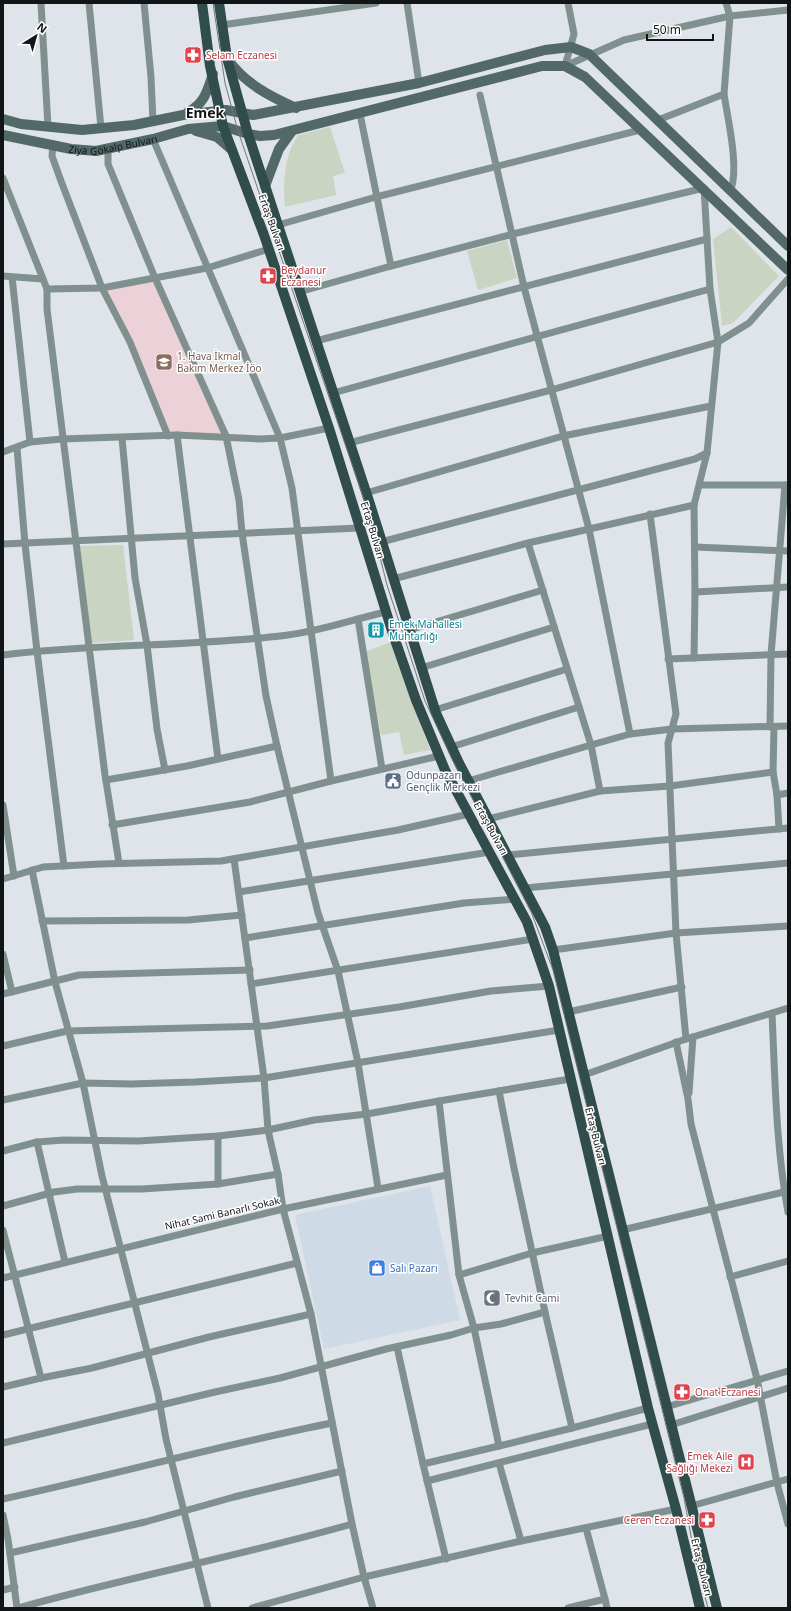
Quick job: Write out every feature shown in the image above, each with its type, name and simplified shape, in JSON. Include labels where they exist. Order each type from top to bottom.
[{"type":"main road","name":"Ertaş Bulvarı","points":[[202,3],[223,126],[269,249],[329,428],[359,528],[416,700],[439,756],[516,899],[534,939],[549,986],[558,1030],[648,1408],[676,1508],[700,1608]]},
{"type":"main road","name":"Ertaş Bulvarı","points":[[219,3],[226,58],[248,134],[350,443],[435,710],[468,781],[545,927],[553,950],[717,1608]]},
{"type":"main road","name":"Ziya Gökalp Bulvarı","points":[[3,119],[20,124],[82,130],[153,122],[183,115],[220,110],[253,115],[296,108],[419,83],[545,50],[571,48]]},
{"type":"main road","points":[[571,48],[589,54],[788,246]]},
{"type":"main road","points":[[226,58],[250,84],[271,97],[296,108]]},
{"type":"main road","points":[[223,126],[248,134],[260,136],[274,135],[542,66],[565,66],[585,77],[640,130],[704,188],[788,270]]},
{"type":"main road","points":[[183,115],[198,106],[206,93],[213,74]]},
{"type":"main road","name":"Ziya Gökalp Bulvarı","points":[[3,135],[77,149],[108,150],[188,129],[223,126]]},
{"type":"main road","points":[[188,129],[217,136],[233,151]]},
{"type":"main road","points":[[265,186],[279,149],[292,131]]},
{"type":"street","points":[[41,3],[48,127]]},
{"type":"street","points":[[89,3],[101,128]]},
{"type":"street","points":[[144,3],[151,77],[153,122]]},
{"type":"street","points":[[222,25],[376,3]]},
{"type":"street","points":[[407,3],[419,83]]},
{"type":"street","points":[[565,66],[574,34],[568,3]]},
{"type":"street","points":[[726,3],[730,16],[724,94],[732,148],[733,183],[731,190]]},
{"type":"street","points":[[565,66],[589,54],[624,40],[730,16],[788,10]]},
{"type":"street","points":[[658,120],[724,94]]},
{"type":"street","points":[[480,95],[498,166],[524,287],[589,529],[630,734]]},
{"type":"street","points":[[360,114],[391,266]]},
{"type":"street","points":[[278,225],[376,197],[640,130]]},
{"type":"street","points":[[154,139],[207,268],[280,438],[292,488],[331,781]]},
{"type":"street","points":[[53,144],[52,156],[102,288],[130,342],[168,436]]},
{"type":"street","points":[[108,150],[108,164],[155,278],[226,436],[239,500],[242,533],[266,696],[322,925],[338,971],[358,1063],[378,1188]]},
{"type":"street","points":[[3,178],[47,289],[47,309],[62,439],[77,541],[89,649],[112,825],[119,863]]},
{"type":"street","points":[[299,292],[513,234],[704,188],[710,289],[718,342],[707,453],[694,505],[696,592],[694,658]]},
{"type":"street","points":[[316,342],[706,239]]},
{"type":"street","points":[[47,289],[102,288],[207,268],[269,249]]},
{"type":"street","points":[[3,276],[42,278]]},
{"type":"street","points":[[12,277],[30,442]]},
{"type":"street","points":[[350,443],[551,390],[718,342],[749,323],[788,279]]},
{"type":"street","points":[[333,393],[710,289]]},
{"type":"street","points":[[366,493],[564,436],[711,406]]},
{"type":"street","points":[[3,452],[30,442],[62,439],[177,435],[226,436],[259,439],[280,438],[329,428]]},
{"type":"street","points":[[177,435],[188,535],[218,759]]},
{"type":"street","points":[[122,438],[135,578],[147,645],[157,729],[165,770]]},
{"type":"street","points":[[17,448],[25,544],[64,866]]},
{"type":"street","points":[[382,542],[695,459],[707,453]]},
{"type":"street","points":[[700,485],[787,485],[779,551],[771,655],[773,772],[777,795],[779,828]]},
{"type":"street","points":[[393,579],[528,543],[694,505]]},
{"type":"street","points":[[650,514],[676,714],[668,743],[676,933],[689,1038],[688,1099],[690,1124],[757,1379],[777,1482],[788,1524]]},
{"type":"street","points":[[3,544],[359,528]]},
{"type":"street","points":[[528,543],[591,745],[600,791]]},
{"type":"street","points":[[695,547],[788,551]]},
{"type":"street","points":[[696,592],[788,587]]},
{"type":"street","points":[[409,630],[543,590]]},
{"type":"street","points":[[3,655],[37,650],[89,649],[290,635],[386,612]]},
{"type":"street","points":[[358,619],[382,769]]},
{"type":"street","points":[[421,668],[554,627]]},
{"type":"street","points":[[668,659],[788,654]]},
{"type":"street","points":[[435,710],[567,669]]},
{"type":"street","points":[[451,747],[579,707]]},
{"type":"street","points":[[468,781],[630,734],[672,729],[788,726]]},
{"type":"street","points":[[106,780],[165,770],[277,746]]},
{"type":"street","points":[[112,825],[243,803],[439,756]]},
{"type":"street","points":[[488,819],[600,791],[670,786],[773,772]]},
{"type":"street","points":[[777,795],[788,794]]},
{"type":"street","points":[[3,805],[14,876]]},
{"type":"street","points":[[3,879],[43,867],[119,863],[221,861],[303,848],[398,830],[469,814]]},
{"type":"street","points":[[508,855],[788,828]]},
{"type":"street","points":[[239,892],[490,852]]},
{"type":"street","points":[[234,859],[264,1078],[268,1130],[278,1174],[283,1209],[311,1314],[320,1367],[352,1524],[364,1578],[373,1608]]},
{"type":"street","points":[[525,888],[788,863]]},
{"type":"street","points":[[32,870],[55,982],[67,1031],[83,1083],[105,1188],[148,1353],[208,1608]]},
{"type":"street","points":[[245,938],[464,903],[516,899]]},
{"type":"street","points":[[42,921],[188,920],[242,915]]},
{"type":"street","points":[[553,950],[676,933],[788,926]]},
{"type":"street","points":[[251,984],[534,939]]},
{"type":"street","points":[[3,954],[12,992]]},
{"type":"street","points":[[3,994],[79,975],[250,970]]},
{"type":"street","points":[[3,1046],[67,1031],[257,1027],[491,991],[549,986]]},
{"type":"street","points":[[568,1012],[682,987]]},
{"type":"street","points":[[584,1075],[676,1042],[788,1008]]},
{"type":"street","points":[[772,1013],[776,1099],[788,1212]]},
{"type":"street","points":[[3,1100],[83,1083],[131,1084],[264,1078],[558,1030]]},
{"type":"street","points":[[676,1042],[688,1099]]},
{"type":"street","points":[[3,1151],[37,1142],[94,1140],[138,1141],[218,1136],[268,1130],[314,1120],[366,1114],[570,1078]]},
{"type":"street","points":[[499,1091],[532,1252],[572,1428]]},
{"type":"street","points":[[439,1101],[459,1275],[474,1328],[499,1446]]},
{"type":"street","points":[[218,1136],[218,1184]]},
{"type":"street","points":[[37,1142],[65,1262]]},
{"type":"street","points":[[3,1206],[49,1194],[77,1189],[142,1188],[218,1184],[278,1174]]},
{"type":"street","name":"Nihat Sami Banarlı Sokak","points":[[3,1278],[283,1209],[378,1188],[447,1175]]},
{"type":"street","points":[[622,1230],[713,1207],[786,1191]]},
{"type":"street","points":[[3,1230],[41,1378]]},
{"type":"street","points":[[459,1275],[532,1252],[608,1236]]},
{"type":"street","points":[[730,1277],[788,1261]]},
{"type":"street","points":[[3,1335],[297,1263]]},
{"type":"street","points":[[3,1443],[280,1378],[397,1347],[451,1335],[474,1328],[501,1324],[545,1312]]},
{"type":"street","points":[[3,1387],[92,1368],[311,1314]]},
{"type":"street","points":[[397,1347],[446,1559]]},
{"type":"street","points":[[666,1407],[757,1379],[788,1372]]},
{"type":"street","points":[[671,1425],[788,1388]]},
{"type":"street","points":[[423,1464],[648,1408]]},
{"type":"street","points":[[3,1499],[247,1440],[332,1423]]},
{"type":"street","points":[[427,1481],[652,1424]]},
{"type":"street","points":[[499,1463],[521,1541]]},
{"type":"street","points":[[10,1553],[145,1522],[185,1510],[342,1471]]},
{"type":"street","points":[[691,1506],[788,1478]]},
{"type":"street","points":[[252,1608],[364,1578],[521,1541],[676,1508]]},
{"type":"street","points":[[3,1519],[10,1553],[18,1608],[77,1591],[198,1562],[283,1544],[352,1524]]},
{"type":"street","points":[[586,1528],[607,1608]]},
{"type":"street","points":[[3,1590],[15,1587]]},
{"type":"street","points":[[568,1608],[605,1599]]},
{"type":"shaded area","name":"1. Hava İkmal Bakım Merkez İöo","points":[[155,278],[226,436],[168,436],[102,288]]},
{"type":"shaded area","name":"Salı Pazarı","points":[[430,1186],[460,1320],[324,1349],[295,1215]]},
{"type":"green space","points":[[330,127],[345,173],[333,176],[336,195],[285,207],[284,188],[287,161],[293,143],[298,135]]},
{"type":"green space","points":[[731,227],[779,276],[733,323],[722,326],[713,239]]},
{"type":"green space","points":[[507,240],[517,278],[478,290],[467,251]]},
{"type":"green space","points":[[123,545],[134,640],[91,643],[80,546]]},
{"type":"green space","points":[[391,642],[430,750],[404,755],[399,732],[381,735],[365,652]]},
{"type":"tram line","points":[[213,3],[225,83],[238,131],[370,517],[387,585],[425,701],[451,757],[532,914],[553,970],[684,1498],[696,1563],[708,1608]]},
{"type":"place","name":"Selam Eczanesi","points":[[193,55]]},
{"type":"place","name":"Beydanur Eczanesi","points":[[268,276]]},
{"type":"place","name":"1. Hava İkmal Bakım Merkez İöo","points":[[164,362]]},
{"type":"place","name":"Emek Mahallesi Muhtarlığı","points":[[376,630]]},
{"type":"place","name":"Odunpazarı Gençlik Merkezi","points":[[393,781]]},
{"type":"place","name":"Salı Pazarı","points":[[377,1268]]},
{"type":"place","name":"Tevhit Cami","points":[[492,1298]]},
{"type":"place","name":"Onat Eczanesi","points":[[682,1392]]},
{"type":"place","name":"Emek Aile Sağlığı Mekezi","points":[[746,1462]]},
{"type":"place","name":"Ceren Eczanesi","points":[[707,1520]]},
{"type":"district","name":"Emek","points":[[205,113]]}]
